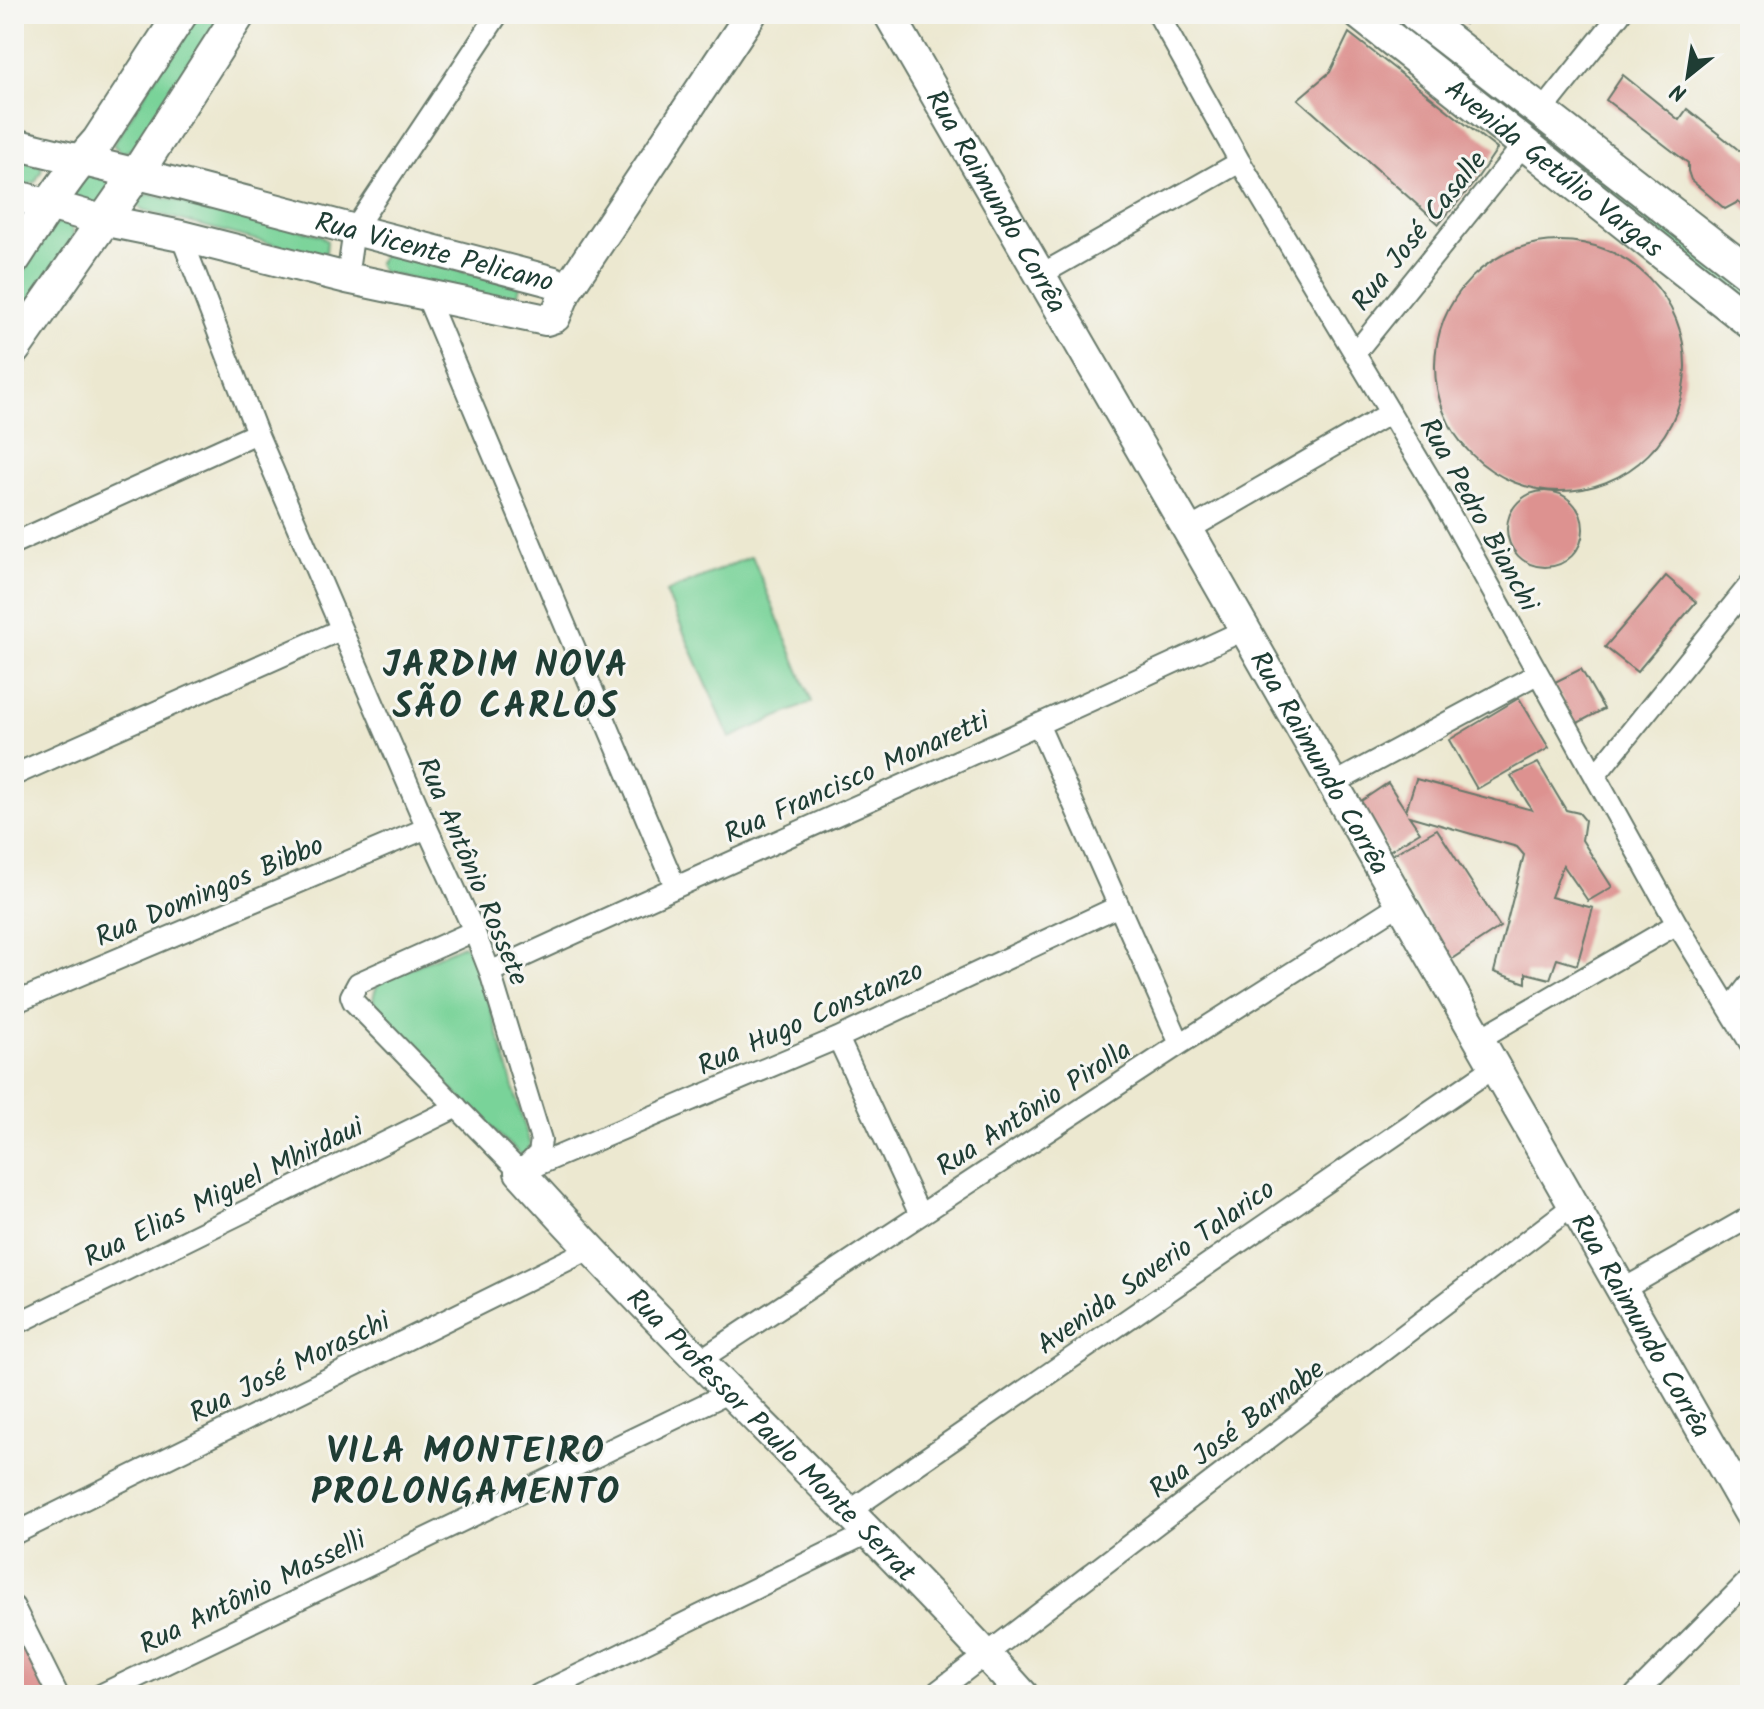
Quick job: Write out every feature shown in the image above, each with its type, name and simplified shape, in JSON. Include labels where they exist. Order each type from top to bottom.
[{"type":"main road","points":[[14,259],[48,206],[98,141],[181,14]]},
{"type":"main road","points":[[14,349],[137,173],[239,14]]},
{"type":"main road","name":"Avenida Getúlio Vargas","points":[[1360,14],[1750,322]]},
{"type":"main road","name":"Avenida Getúlio Vargas","points":[[1415,14],[1750,274]]},
{"type":"street","points":[[347,278],[354,230],[498,14]]},
{"type":"street","points":[[565,293],[751,14]]},
{"type":"street","name":"Rua Pedro Bianchi","points":[[1158,14],[1240,162],[1437,491],[1677,924],[1750,1043]]},
{"type":"street","points":[[1541,113],[1620,14]]},
{"type":"street","name":"Rua Raimundo Corrêa","points":[[896,16],[1040,275],[1750,1514]]},
{"type":"street","name":"Rua Vicente Pelicano","points":[[14,144],[554,282],[565,293],[555,317],[546,320],[347,278],[181,236],[102,220],[14,195]]},
{"type":"street","name":"Rua José Casalle","points":[[1356,352],[1524,144]]},
{"type":"street","points":[[1040,275],[1240,162]]},
{"type":"street","name":"Rua Antônio Rossete","points":[[181,236],[257,433],[490,972],[541,1140],[539,1153],[520,1172]]},
{"type":"street","points":[[426,295],[675,886]]},
{"type":"street","points":[[1188,530],[1390,413]]},
{"type":"street","points":[[14,543],[257,433]]},
{"type":"street","points":[[1595,776],[1750,584]]},
{"type":"street","points":[[14,775],[340,630]]},
{"type":"street","name":"Rua Francisco Monaretti","points":[[490,972],[675,886],[1039,726],[1244,630]]},
{"type":"street","points":[[1333,784],[1537,674]]},
{"type":"street","points":[[1039,726],[1180,1044]]},
{"type":"street","name":"Rua Domingos Bibbo","points":[[14,1003],[427,828]]},
{"type":"street","name":"Rua Antônio Pirolla","points":[[700,1360],[1180,1044],[1400,904]]},
{"type":"street","name":"Rua Hugo Constanzo","points":[[520,1172],[838,1038],[1119,906]]},
{"type":"street","points":[[1479,1039],[1677,924]]},
{"type":"street","points":[[474,931],[358,983],[351,996],[520,1172]]},
{"type":"street","points":[[1730,1009],[1750,983]]},
{"type":"street","points":[[838,1038],[920,1215]]},
{"type":"street","name":"Avenida Saverio Talarico","points":[[538,1695],[858,1522],[1494,1067]]},
{"type":"street","name":"Rua Elias Miguel Mhirdaui","points":[[14,1325],[457,1107]]},
{"type":"street","name":"Rua Professor Paulo Monte Serrat","points":[[520,1172],[590,1249],[1023,1695]]},
{"type":"street","name":"Rua José Barnabe","points":[[933,1695],[1574,1205]]},
{"type":"street","points":[[1622,1290],[1750,1217]]},
{"type":"street","name":"Rua José Moraschi","points":[[14,1534],[590,1249]]},
{"type":"street","name":"Rua Antônio Masselli","points":[[100,1695],[730,1392]]},
{"type":"street","points":[[1635,1695],[1750,1579]]},
{"type":"street","points":[[14,1607],[58,1695]]},
{"type":"green space","points":[[195,14],[225,14],[133,149],[122,153],[113,145]]},
{"type":"green space","points":[[1381,14],[1401,14],[1750,292],[1750,306]]},
{"type":"green space","points":[[14,159],[40,165],[42,170],[35,182],[27,185],[14,182]]},
{"type":"green space","points":[[80,172],[110,180],[112,186],[101,208],[73,197]]},
{"type":"green space","points":[[148,194],[320,235],[327,241],[326,252],[317,256],[143,210],[137,205],[138,200]]},
{"type":"green space","points":[[60,222],[72,226],[74,237],[14,327],[14,288],[53,226]]},
{"type":"green space","points":[[384,252],[521,286],[514,304],[382,272],[378,264]]},
{"type":"green space","points":[[752,556],[812,702],[730,738],[666,592]]},
{"type":"green space","points":[[463,945],[477,962],[530,1145],[526,1154],[521,1155],[477,1115],[375,1009],[375,990],[379,982]]},
{"type":"building","points":[[1453,14],[1473,14],[1465,24]]},
{"type":"building","points":[[1349,33],[1497,149],[1474,183],[1439,224],[1298,99],[1330,72]]},
{"type":"building","points":[[1623,75],[1679,120],[1687,109],[1750,159],[1750,212],[1738,202],[1725,209],[1691,180],[1688,163],[1606,100]]},
{"type":"building","points":[[1560,241],[1608,251],[1629,262],[1648,278],[1664,297],[1675,318],[1685,366],[1675,414],[1664,435],[1648,454],[1629,470],[1608,481],[1560,491],[1512,481],[1491,470],[1472,454],[1456,435],[1445,414],[1435,366],[1445,318],[1456,297],[1472,278],[1491,262],[1512,251]]},
{"type":"building","points":[[1538,491],[1552,491],[1566,497],[1577,508],[1583,529],[1580,544],[1572,556],[1552,567],[1538,567],[1524,561],[1513,550],[1507,536],[1507,522],[1513,508],[1524,497]]},
{"type":"building","points":[[1666,576],[1696,602],[1637,672],[1605,647]]},
{"type":"building","points":[[1581,669],[1604,709],[1576,724],[1553,683]]},
{"type":"building","points":[[1519,698],[1549,748],[1477,789],[1449,740]]},
{"type":"building","points":[[1538,763],[1566,810],[1579,813],[1585,820],[1582,840],[1612,887],[1588,901],[1563,865],[1551,897],[1593,908],[1577,965],[1557,959],[1550,979],[1526,973],[1526,983],[1494,972],[1524,855],[1517,847],[1409,816],[1420,832],[1389,851],[1358,803],[1388,783],[1406,811],[1416,779],[1532,810],[1511,776]]},
{"type":"building","points":[[1437,829],[1500,927],[1450,960],[1390,856]]},
{"type":"building","points":[[23,1632],[49,1685],[44,1695],[25,1695],[14,1673],[14,1637]]},
{"type":"district","name":"JARDIM NOVA SÃO CARLOS","points":[[506,684]]},
{"type":"district","name":"VILA MONTEIRO PROLONGAMENTO","points":[[466,1470]]}]
